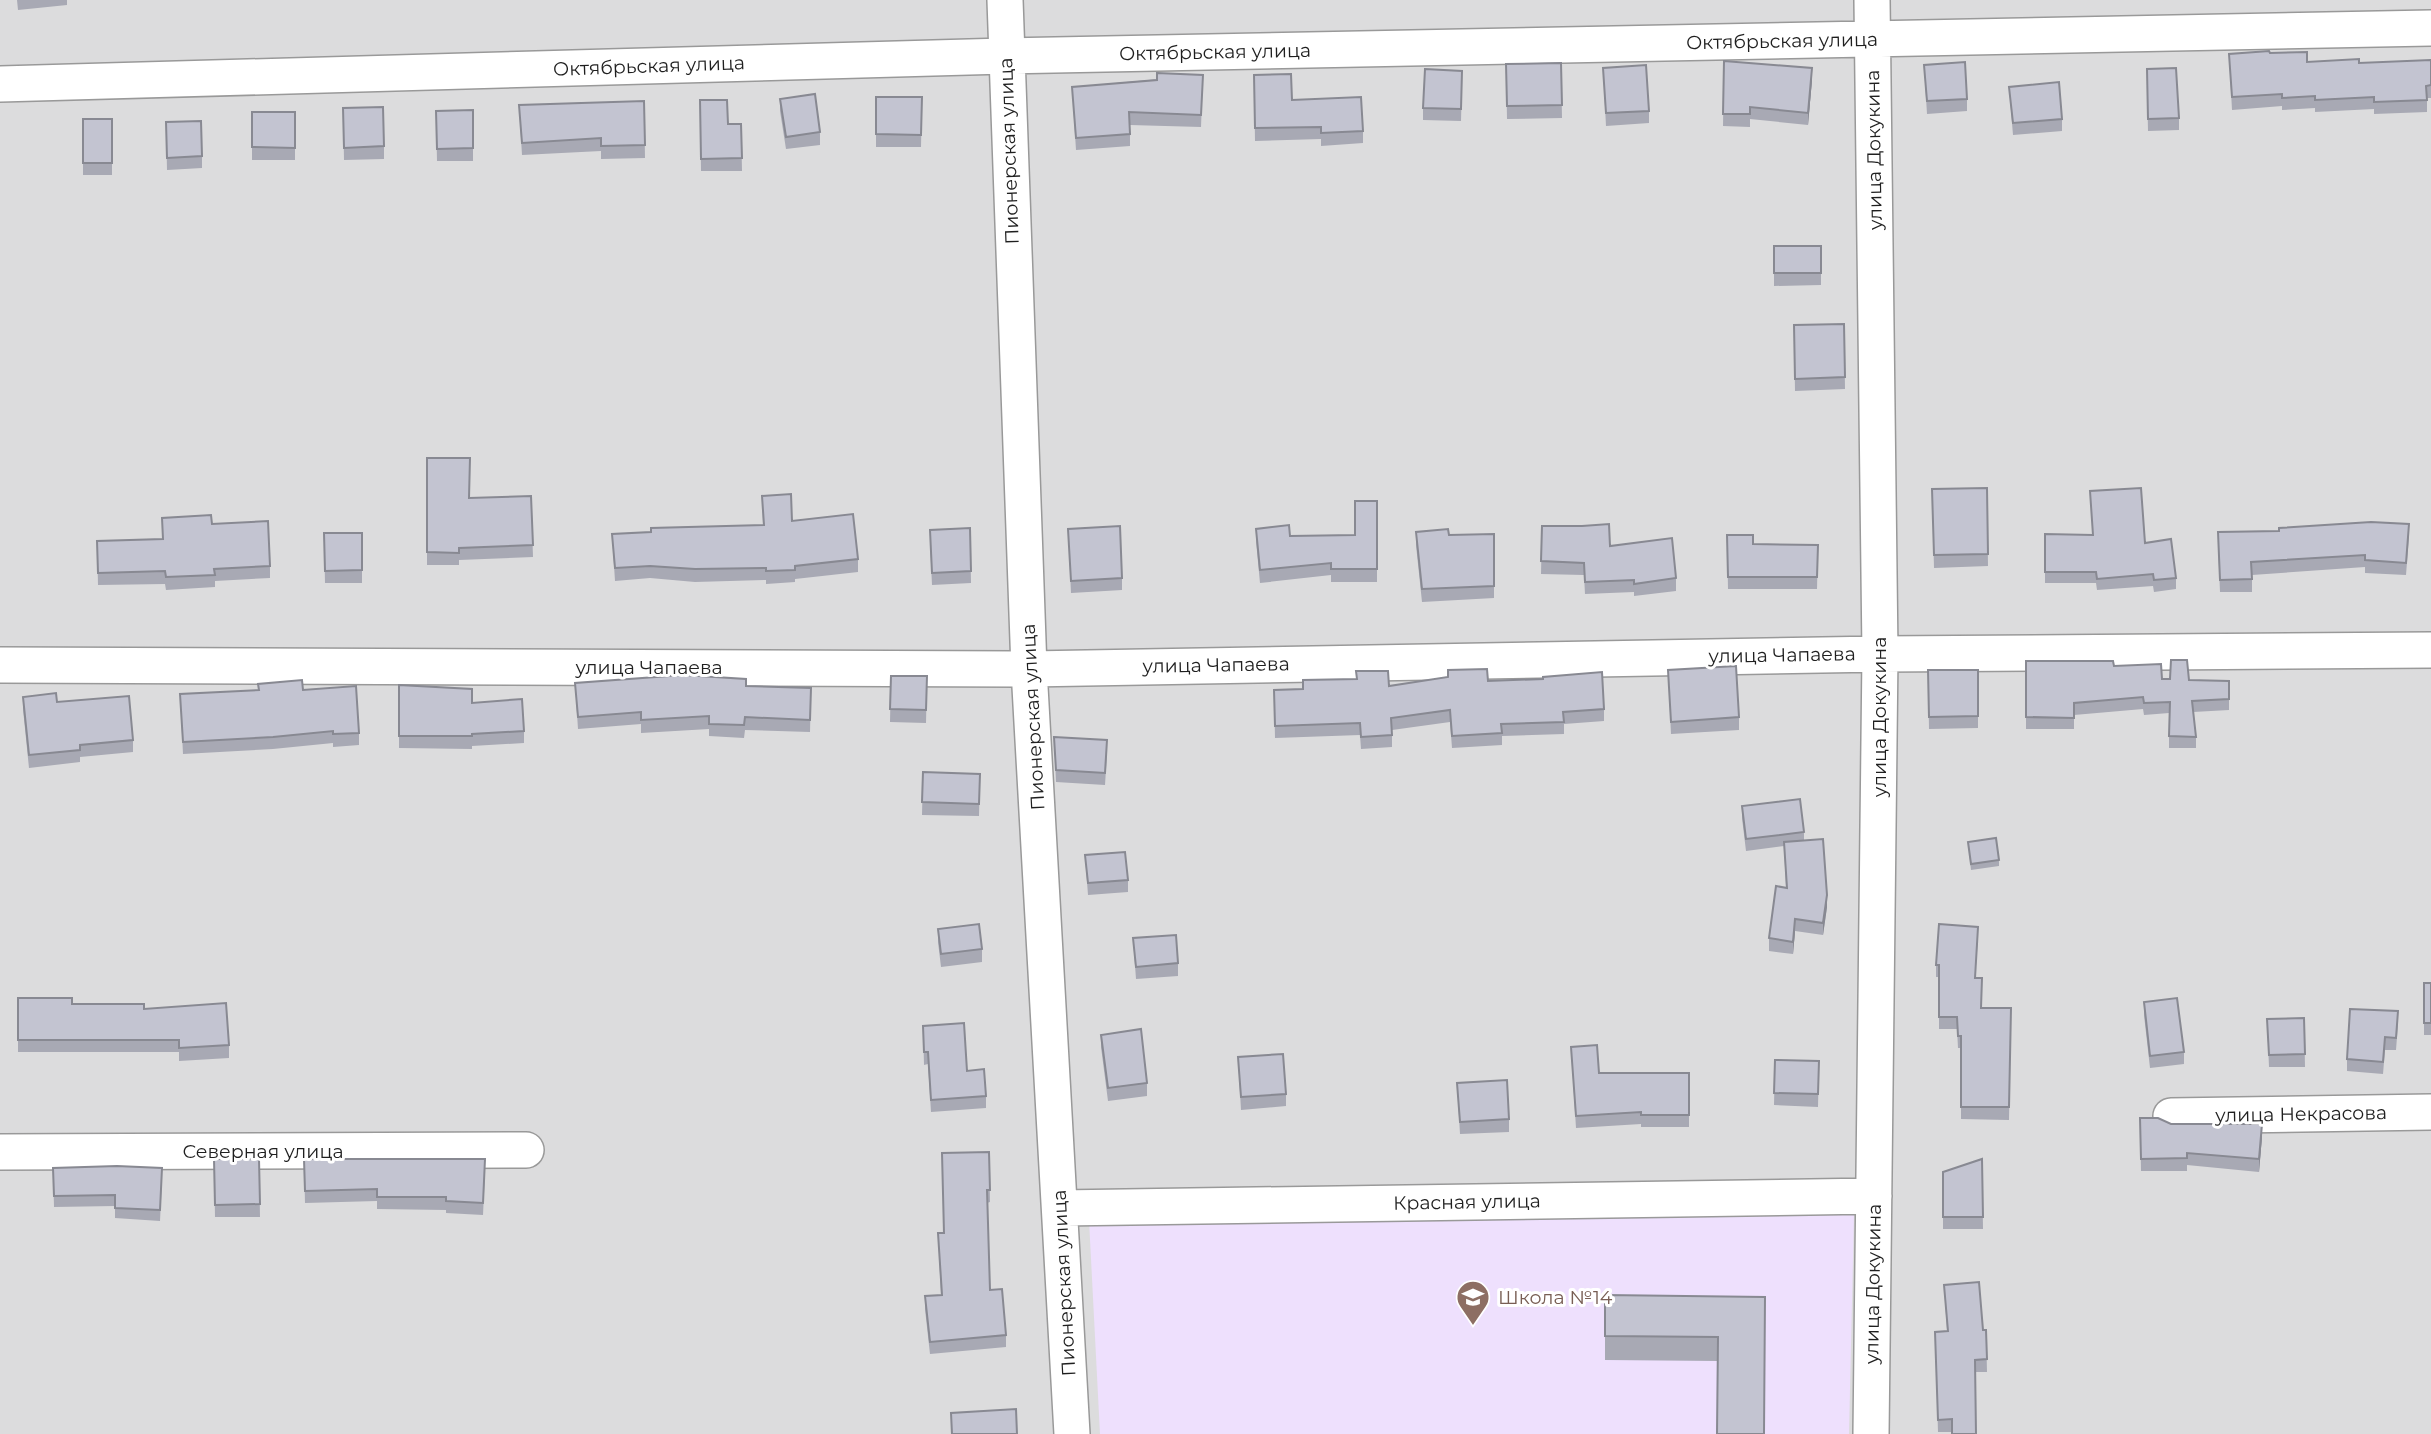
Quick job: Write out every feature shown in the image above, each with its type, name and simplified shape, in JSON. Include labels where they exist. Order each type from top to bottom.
[{"type":"street","name":"Пионерская улица","points":[[1005,0],[1029,669],[1072,1434]]},
{"type":"street","name":"улица Докукина","points":[[1871,1434],[1880,654],[1872,0]]},
{"type":"street","name":"Октябрьская улица","points":[[0,84],[1005,56],[2431,28]]},
{"type":"street","name":"улица Чапаева","points":[[0,665],[1029,669],[1880,654],[2431,650]]},
{"type":"street","name":"улица Некрасова","points":[[2171,1116],[2431,1112]]},
{"type":"street","name":"Северная улица","points":[[0,1152],[526,1150]]},
{"type":"street","name":"Красная улица","points":[[1060,1208],[1874,1196]]},
{"type":"shaded area","points":[[0,0],[2431,0],[2431,1434],[0,1434]]},
{"type":"shaded area","name":"Школа №14","points":[[1854,1213],[1849,1434],[1100,1434],[1089,1220]]},
{"type":"building","points":[[2307,52],[2307,62],[2359,59],[2359,63],[2431,60],[2431,85],[2426,86],[2427,100],[2374,102],[2374,97],[2315,100],[2315,96],[2282,98],[2282,94],[2232,97],[2229,54]]},
{"type":"building","points":[[1724,61],[1812,68],[1808,113],[1750,107],[1750,114],[1723,114]]},
{"type":"building","points":[[1965,62],[1967,99],[1927,101],[1924,65]]},
{"type":"building","points":[[1561,63],[1562,105],[1507,106],[1506,64]]},
{"type":"building","points":[[1646,65],[1649,111],[1606,113],[1603,68]]},
{"type":"building","points":[[2176,68],[2179,118],[2148,119],[2147,69]]},
{"type":"building","points":[[1425,69],[1462,71],[1461,109],[1423,108]]},
{"type":"building","points":[[1157,73],[1203,75],[1201,115],[1129,112],[1130,134],[1076,138],[1072,87],[1157,80]]},
{"type":"building","points":[[1291,74],[1292,100],[1361,97],[1363,131],[1321,133],[1321,127],[1255,128],[1254,75]]},
{"type":"building","points":[[2059,82],[2062,119],[2013,123],[2009,87]]},
{"type":"building","points":[[815,94],[820,132],[786,137],[780,99]]},
{"type":"building","points":[[876,97],[922,97],[921,135],[876,134]]},
{"type":"building","points":[[700,100],[727,100],[728,124],[741,124],[742,158],[701,159]]},
{"type":"building","points":[[644,101],[645,145],[601,146],[601,138],[522,143],[519,105]]},
{"type":"building","points":[[383,107],[384,146],[344,148],[343,108]]},
{"type":"building","points":[[473,110],[473,148],[437,149],[436,111]]},
{"type":"building","points":[[252,112],[295,112],[295,148],[252,147]]},
{"type":"building","points":[[83,119],[112,119],[112,163],[83,163]]},
{"type":"building","points":[[201,121],[202,156],[167,158],[166,122]]},
{"type":"building","points":[[1774,246],[1821,246],[1821,273],[1774,273]]},
{"type":"building","points":[[1844,324],[1845,377],[1795,379],[1794,325]]},
{"type":"building","points":[[427,458],[470,458],[469,498],[531,496],[533,545],[459,548],[459,553],[427,552]]},
{"type":"building","points":[[1987,488],[1988,554],[1934,555],[1932,489]]},
{"type":"building","points":[[2141,488],[2145,543],[2171,539],[2176,578],[2154,580],[2153,574],[2097,579],[2096,572],[2045,572],[2045,534],[2093,535],[2090,491]]},
{"type":"building","points":[[791,494],[792,521],[853,514],[858,559],[795,566],[795,570],[650,566],[615,568],[612,534],[651,532],[651,528],[764,525],[762,496]]},
{"type":"building","points":[[1355,501],[1377,501],[1377,569],[1331,569],[1331,563],[1260,570],[1256,529],[1289,525],[1290,536],[1355,535]]},
{"type":"building","points":[[211,515],[212,524],[268,521],[270,566],[214,569],[215,575],[166,577],[165,571],[98,573],[97,541],[163,539],[162,518]]},
{"type":"building","points":[[2371,522],[2409,524],[2406,563],[2365,560],[2365,555],[2251,562],[2252,579],[2220,580],[2218,532],[2279,531],[2279,528]]},
{"type":"building","points":[[1609,524],[1610,546],[1672,538],[1676,578],[1634,584],[1634,580],[1585,582],[1584,563],[1541,561],[1542,526]]},
{"type":"building","points":[[1120,526],[1122,578],[1071,581],[1068,529]]},
{"type":"building","points":[[970,528],[971,571],[932,573],[930,530]]},
{"type":"building","points":[[1448,529],[1449,535],[1494,534],[1494,586],[1422,589],[1416,532]]},
{"type":"building","points":[[324,533],[362,533],[362,570],[325,571]]},
{"type":"building","points":[[1727,535],[1753,535],[1753,544],[1818,545],[1817,577],[1728,577]]},
{"type":"building","points":[[2171,660],[2187,660],[2189,680],[2229,681],[2229,699],[2192,701],[2196,737],[2169,736],[2170,702],[2144,703],[2143,697],[2074,703],[2074,718],[2026,717],[2026,661],[2113,661],[2114,666],[2161,664],[2162,679],[2170,679]]},
{"type":"building","points":[[1736,666],[1739,717],[1671,722],[1668,670]]},
{"type":"building","points":[[1487,669],[1488,681],[1543,679],[1602,672],[1604,709],[1563,712],[1564,722],[1501,724],[1502,733],[1452,736],[1450,710],[1391,718],[1392,735],[1361,737],[1360,723],[1275,726],[1274,690],[1303,689],[1303,680],[1357,679],[1356,671],[1388,671],[1389,686],[1448,677],[1448,670]]},
{"type":"building","points":[[1928,670],[1978,670],[1978,716],[1929,717]]},
{"type":"building","points":[[683,675],[746,679],[746,686],[811,688],[810,720],[745,717],[744,725],[709,724],[709,716],[641,720],[641,712],[578,717],[575,683]]},
{"type":"building","points":[[891,676],[927,676],[926,710],[890,709]]},
{"type":"building","points":[[302,680],[303,690],[356,686],[359,733],[333,734],[333,731],[183,742],[180,694],[259,690],[258,684]]},
{"type":"building","points":[[399,685],[472,689],[472,703],[522,699],[524,731],[472,736],[399,736]]},
{"type":"building","points":[[56,693],[57,702],[129,696],[133,740],[80,745],[80,750],[29,755],[23,697]]},
{"type":"building","points":[[1054,737],[1107,740],[1105,773],[1056,770]]},
{"type":"building","points":[[923,772],[980,774],[979,804],[922,802]]},
{"type":"building","points":[[1800,799],[1804,832],[1746,839],[1742,806]]},
{"type":"building","points":[[1996,838],[1999,860],[1971,864],[1968,842]]},
{"type":"building","points":[[1823,839],[1827,895],[1823,923],[1795,919],[1793,942],[1769,938],[1776,886],[1787,888],[1784,842]]},
{"type":"building","points":[[1125,852],[1128,880],[1088,883],[1085,855]]},
{"type":"building","points":[[979,924],[982,949],[941,954],[938,929]]},
{"type":"building","points":[[1939,924],[1978,927],[1975,978],[1982,978],[1981,1008],[2011,1008],[2009,1107],[1961,1107],[1961,1036],[1958,1036],[1957,1017],[1939,1017],[1939,965],[1936,965]]},
{"type":"building","points":[[1176,935],[1178,963],[1136,967],[1133,938]]},
{"type":"building","points":[[2424,983],[2431,983],[2431,1023],[2424,1023]]},
{"type":"building","points":[[18,998],[72,998],[72,1004],[144,1004],[144,1009],[226,1003],[229,1045],[179,1048],[179,1040],[18,1040]]},
{"type":"building","points":[[2177,998],[2184,1052],[2150,1056],[2144,1002]]},
{"type":"building","points":[[2350,1009],[2398,1011],[2396,1038],[2385,1037],[2383,1062],[2347,1059]]},
{"type":"building","points":[[2304,1018],[2305,1054],[2269,1055],[2267,1019]]},
{"type":"building","points":[[964,1023],[967,1071],[984,1069],[986,1096],[931,1100],[928,1052],[924,1052],[923,1026]]},
{"type":"building","points":[[1141,1029],[1147,1083],[1108,1088],[1101,1035]]},
{"type":"building","points":[[1597,1045],[1599,1073],[1689,1073],[1689,1115],[1641,1115],[1641,1112],[1576,1116],[1571,1047]]},
{"type":"building","points":[[1283,1054],[1286,1094],[1241,1097],[1238,1057]]},
{"type":"building","points":[[1775,1060],[1819,1061],[1818,1094],[1774,1093]]},
{"type":"building","points":[[1507,1080],[1509,1119],[1460,1122],[1457,1083]]},
{"type":"building","points":[[2140,1118],[2158,1118],[2171,1124],[2262,1124],[2259,1159],[2187,1153],[2187,1158],[2141,1159]]},
{"type":"building","points":[[989,1152],[990,1190],[987,1190],[990,1290],[1002,1289],[1006,1335],[930,1342],[925,1296],[942,1295],[938,1233],[944,1233],[942,1153]]},
{"type":"building","points":[[214,1159],[259,1159],[260,1204],[215,1205]]},
{"type":"building","points":[[304,1159],[485,1159],[483,1203],[446,1201],[446,1197],[377,1197],[377,1189],[305,1191]]},
{"type":"building","points":[[1982,1159],[1983,1217],[1943,1217],[1943,1172]]},
{"type":"building","points":[[53,1168],[162,1168],[160,1210],[115,1208],[115,1195],[54,1196]]},
{"type":"building","points":[[1979,1282],[1987,1359],[1975,1360],[1976,1434],[1952,1434],[1952,1419],[1938,1420],[1935,1332],[1948,1331],[1944,1285]]},
{"type":"building","points":[[1605,1295],[1765,1297],[1764,1434],[1717,1434],[1718,1337],[1605,1336]]},
{"type":"building","points":[[1016,1409],[1017,1434],[952,1434],[951,1413]]},
{"type":"place","name":"Школа №14","points":[[1473,1327]]}]
